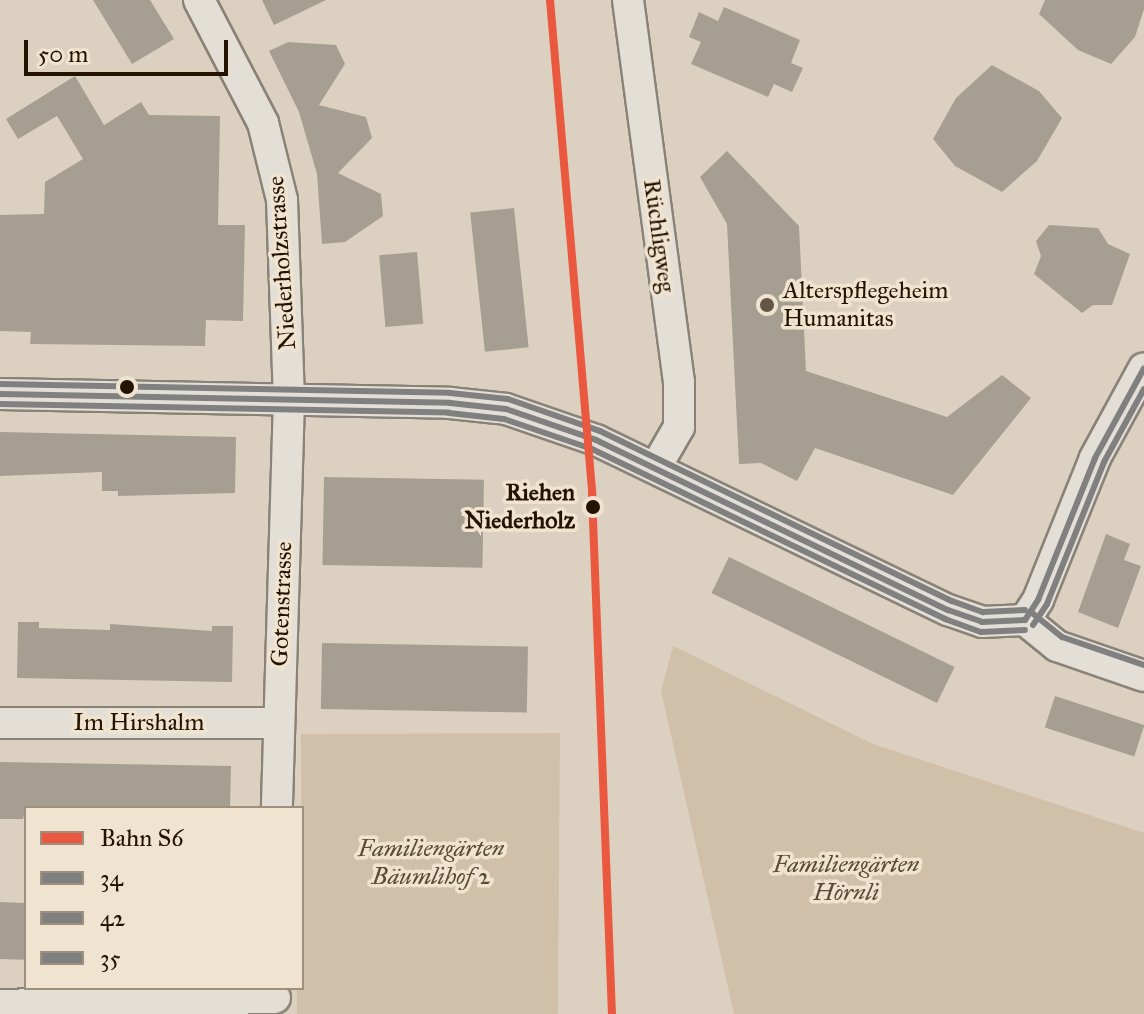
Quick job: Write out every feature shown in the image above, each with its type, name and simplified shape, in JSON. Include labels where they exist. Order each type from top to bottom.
[{"type":"street","name":"Niederholzstrasse","points":[[199,0],[249,90],[275,159],[282,200],[289,399]]},
{"type":"street","name":"Rüchligweg","points":[[628,0],[679,382],[679,427],[656,467]]},
{"type":"street","points":[[1025,620],[1036,606],[1095,458],[1144,368]]},
{"type":"street","points":[[0,394],[289,399],[506,409],[596,440],[656,467],[948,610],[982,622],[1025,620],[1057,646],[1144,676]]},
{"type":"street","name":"Gotenstrasse","points":[[277,806],[289,399]]},
{"type":"street","name":"Im Hirshalm","points":[[0,723],[279,723]]},
{"type":"street","points":[[0,1005],[275,1000]]},
{"type":"green space","name":"Familiengärten Hörnli","points":[[673,646],[873,744],[1144,833],[1144,1014],[734,1014],[661,691]]},
{"type":"green space","name":"Familiengärten Bäumlihof 2","points":[[560,733],[558,1014],[297,1014],[297,990],[304,990],[301,734]]},
{"type":"building","points":[[93,0],[150,0],[174,39],[132,64]]},
{"type":"building","points":[[262,0],[326,0],[274,25]]},
{"type":"building","points":[[1045,0],[1144,0],[1144,9],[1135,37],[1111,64],[1078,50],[1039,14]]},
{"type":"building","points":[[724,7],[800,40],[791,63],[803,68],[792,92],[774,84],[768,97],[691,64],[701,42],[689,37],[699,12],[718,21]]},
{"type":"building","points":[[288,42],[336,45],[345,64],[319,105],[366,117],[372,138],[338,173],[381,194],[383,216],[345,242],[322,244],[317,174],[299,112],[269,51]]},
{"type":"building","points":[[992,65],[1039,91],[1062,118],[1037,161],[1002,192],[955,166],[933,139],[956,98]]},
{"type":"building","points":[[75,76],[104,125],[141,102],[149,115],[220,116],[218,225],[245,225],[243,321],[206,320],[205,346],[30,344],[31,332],[0,331],[0,215],[44,214],[45,182],[83,159],[57,116],[18,139],[6,119]]},
{"type":"building","name":"Alterspflegeheim Humanitas","points":[[727,151],[799,226],[806,371],[947,417],[1002,375],[1031,398],[953,495],[815,448],[797,481],[761,463],[739,464],[727,224],[700,177]]},
{"type":"building","points":[[514,208],[529,347],[485,352],[470,213]]},
{"type":"building","points":[[1049,225],[1098,228],[1108,244],[1130,254],[1112,305],[1093,305],[1082,313],[1034,274],[1041,256],[1036,241]]},
{"type":"building","points":[[417,252],[423,324],[385,327],[379,255]]},
{"type":"building","points":[[0,432],[236,437],[235,493],[118,496],[118,491],[102,491],[102,472],[0,476]]},
{"type":"building","points":[[324,477],[484,480],[482,568],[322,565]]},
{"type":"building","points":[[1106,534],[1130,544],[1124,560],[1141,566],[1118,628],[1078,612]]},
{"type":"building","points":[[729,557],[955,667],[937,703],[711,593]]},
{"type":"building","points":[[18,622],[39,622],[39,628],[110,630],[110,624],[212,631],[212,626],[233,626],[232,682],[17,678]]},
{"type":"building","points":[[322,643],[528,647],[527,713],[321,709]]},
{"type":"building","points":[[1055,696],[1144,725],[1134,756],[1045,727]]},
{"type":"building","points":[[0,762],[231,766],[230,806],[24,806],[23,819],[0,819]]},
{"type":"building","points":[[0,902],[24,903],[24,960],[0,959]]},
{"type":"rail line","name":"S6","points":[[550,0],[592,494],[612,1014]]},
{"type":"transit line","name":"34","points":[[1025,620],[1038,600],[1095,458],[1144,368]]},
{"type":"transit line","name":"35","points":[[0,384],[450,393],[508,399],[600,431],[952,601],[983,612],[1025,610]]},
{"type":"transit line","name":"42","points":[[1033,625],[1047,604],[1104,462],[1144,389]]},
{"type":"transit line","name":"34","points":[[0,394],[450,403],[506,409],[596,440],[948,610],[982,622],[1025,620]]},
{"type":"transit line","name":"42","points":[[0,404],[449,413],[504,419],[592,449],[945,619],[981,632],[1025,630]]},
{"type":"transit line","name":"35","points":[[1031,612],[1062,637],[1144,665]]},
{"type":"place","name":"Alterspflegeheim Humanitas","points":[[767,305]]},
{"type":"place","name":"Riehen Niederholz","points":[[593,507]]}]
